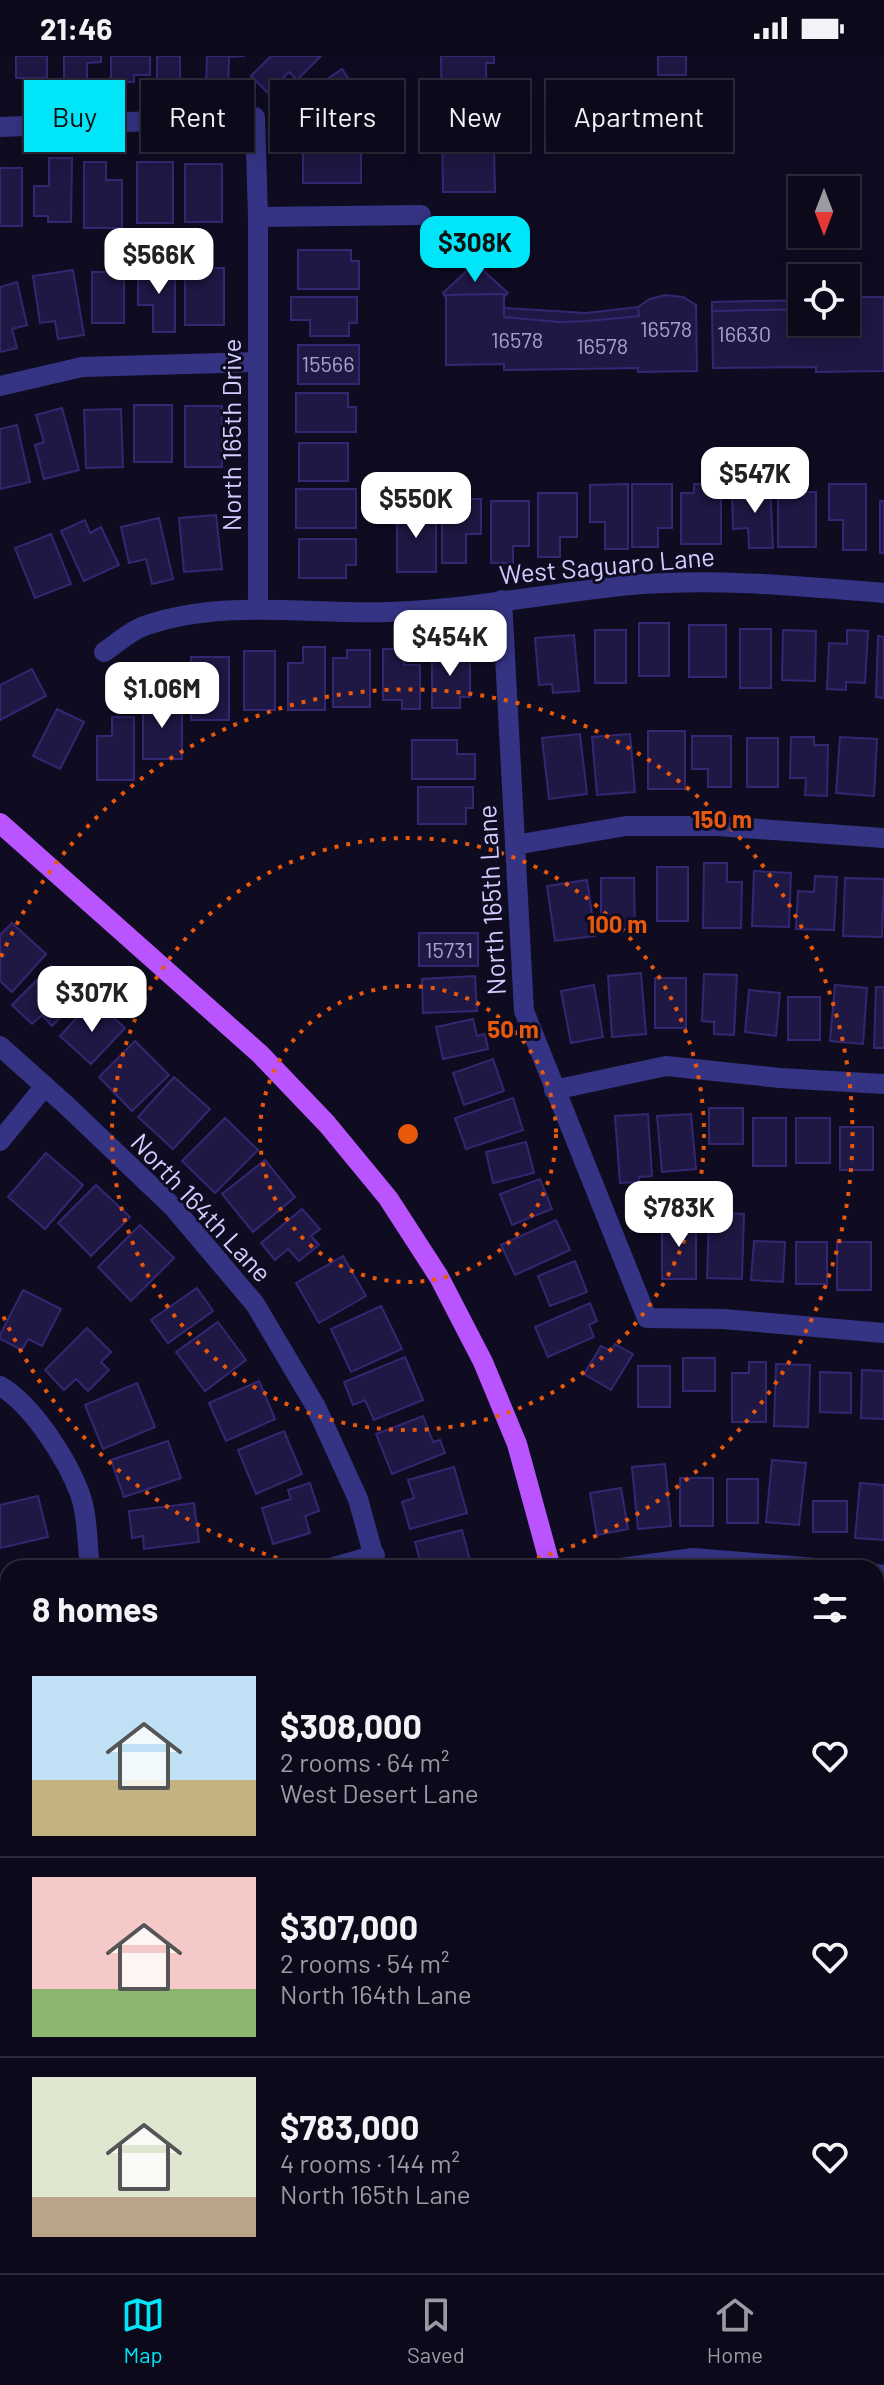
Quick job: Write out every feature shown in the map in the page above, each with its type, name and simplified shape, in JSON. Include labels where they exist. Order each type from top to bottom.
[{"type":"main road","points":[[0,823],[260,1054],[327,1124],[388,1198],[439,1277],[483,1362],[517,1444],[549,1560]]},
{"type":"street","name":"North 165th Drive","points":[[0,127],[255,117],[258,609]]},
{"type":"street","points":[[258,217],[421,215]]},
{"type":"street","points":[[0,386],[82,367],[257,362]]},
{"type":"street","name":"West Saguaro Lane","points":[[104,652],[142,627],[207,611],[390,612],[633,585],[698,582],[763,583],[884,593]]},
{"type":"street","name":"North 165th Lane","points":[[502,600],[524,1011],[647,1318],[723,1319],[884,1333]]},
{"type":"street","points":[[515,845],[626,826],[717,826],[884,838]]},
{"type":"street","name":"North 164th Lane","points":[[0,1046],[173,1207],[255,1304],[316,1407],[358,1499],[375,1560]]},
{"type":"street","points":[[554,1090],[666,1066],[780,1078],[884,1084]]},
{"type":"street","points":[[0,1141],[45,1086]]},
{"type":"street","points":[[0,1386],[34,1416],[62,1458],[81,1496],[89,1560]]},
{"type":"street","points":[[679,1560],[712,1560]]},
{"type":"building","points":[[16,56],[47,56],[47,78],[16,78]]},
{"type":"building","points":[[64,56],[101,56],[101,62],[87,63],[87,80],[64,80]]},
{"type":"building","points":[[111,56],[150,56],[150,75],[134,75],[134,82],[111,80]]},
{"type":"building","points":[[157,56],[180,56],[180,80],[157,80]]},
{"type":"building","points":[[207,56],[245,56],[229,57],[228,80],[206,80]]},
{"type":"building","points":[[271,56],[321,56],[297,80],[289,72],[281,80],[270,80],[268,93],[251,76]]},
{"type":"building","points":[[441,56],[494,56],[494,63],[486,63],[486,80],[441,80]]},
{"type":"building","points":[[658,56],[686,56],[686,75],[658,75]]},
{"type":"building","points":[[658,56],[686,56],[686,75],[658,75]]},
{"type":"building","points":[[342,69],[349,80],[326,80]]},
{"type":"building","points":[[303,152],[361,152],[361,183],[303,183]]},
{"type":"building","points":[[442,152],[494,152],[495,192],[443,192]]},
{"type":"building","points":[[49,158],[72,158],[71,222],[48,222],[48,216],[34,216],[34,186],[49,186]]},
{"type":"building","points":[[84,162],[106,162],[106,180],[122,180],[122,228],[84,228]]},
{"type":"building","points":[[137,162],[173,162],[173,223],[137,223]]},
{"type":"building","points":[[185,164],[222,164],[222,222],[185,222]]},
{"type":"building","points":[[0,168],[22,168],[22,226],[0,226]]},
{"type":"building","points":[[298,250],[351,250],[351,261],[359,261],[359,289],[298,289]]},
{"type":"building","points":[[475,263],[508,293],[504,297],[504,294],[446,295],[446,298],[443,293]]},
{"type":"building","points":[[138,267],[175,267],[175,332],[153,332],[153,305],[138,305]]},
{"type":"building","points":[[185,268],[224,268],[224,325],[185,325]]},
{"type":"building","points":[[73,270],[84,335],[58,339],[55,321],[40,323],[33,276]]},
{"type":"building","points":[[92,272],[124,272],[124,323],[92,323]]},
{"type":"building","points":[[17,282],[27,325],[12,329],[17,348],[0,352],[0,287]]},
{"type":"building","points":[[504,294],[504,317],[559,322],[639,316],[638,307],[650,299],[665,295],[683,297],[696,305],[697,371],[638,372],[638,368],[504,370],[504,364],[446,365],[446,295]]},
{"type":"building","points":[[291,297],[357,297],[357,323],[349,323],[349,336],[310,336],[310,320],[291,320]]},
{"type":"building","points":[[860,297],[884,297],[884,371],[816,372],[816,367],[713,368],[712,311],[788,309],[788,336],[860,336]]},
{"type":"building","points":[[788,300],[788,309],[712,311],[712,302]]},
{"type":"building","points":[[638,307],[639,316],[587,321],[504,317],[504,308],[586,313]]},
{"type":"building","points":[[298,345],[359,345],[359,384],[298,384]]},
{"type":"building","points":[[296,393],[348,393],[348,407],[356,407],[356,432],[296,432]]},
{"type":"building","points":[[134,405],[172,405],[172,462],[134,462]]},
{"type":"building","points":[[185,406],[222,406],[222,467],[185,467]]},
{"type":"building","points":[[62,408],[79,470],[44,479],[35,445],[44,442],[36,415]]},
{"type":"building","points":[[121,409],[123,467],[86,468],[84,410]]},
{"type":"building","points":[[17,425],[30,482],[0,489],[0,429]]},
{"type":"building","points":[[299,443],[348,443],[348,481],[299,481]]},
{"type":"building","points":[[770,483],[773,548],[749,548],[748,528],[733,529],[732,492],[748,492],[748,484]]},
{"type":"building","points":[[628,484],[628,549],[605,549],[605,522],[590,522],[590,485]]},
{"type":"building","points":[[632,484],[672,484],[672,528],[658,528],[658,547],[632,547]]},
{"type":"building","points":[[694,484],[721,484],[721,544],[681,544],[681,493],[694,493]]},
{"type":"building","points":[[829,484],[866,484],[866,550],[843,550],[843,520],[829,520]]},
{"type":"building","points":[[296,489],[356,489],[356,528],[296,528]]},
{"type":"building","points":[[778,492],[816,492],[816,547],[778,547]]},
{"type":"building","points":[[538,493],[577,493],[577,537],[560,537],[560,557],[538,557]]},
{"type":"building","points":[[442,499],[481,499],[481,534],[466,534],[466,563],[442,563]]},
{"type":"building","points":[[491,501],[529,501],[529,546],[513,546],[513,563],[491,563]]},
{"type":"building","points":[[880,501],[884,501],[884,553],[880,553]]},
{"type":"building","points":[[397,509],[436,509],[436,572],[397,572]]},
{"type":"building","points":[[216,515],[222,569],[184,572],[179,518]]},
{"type":"building","points":[[159,518],[173,579],[152,584],[146,559],[129,563],[121,527]]},
{"type":"building","points":[[85,520],[90,533],[101,527],[119,565],[84,581],[61,531]]},
{"type":"building","points":[[51,534],[71,584],[35,598],[15,548]]},
{"type":"building","points":[[299,539],[356,539],[356,565],[346,565],[346,578],[299,578]]},
{"type":"building","points":[[639,623],[669,623],[669,676],[639,676]]},
{"type":"building","points":[[689,625],[726,625],[726,677],[689,677]]},
{"type":"building","points":[[740,629],[771,629],[771,688],[740,688]]},
{"type":"building","points":[[595,630],[626,630],[626,683],[595,683]]},
{"type":"building","points":[[783,630],[816,631],[815,681],[782,680]]},
{"type":"building","points":[[847,630],[868,631],[865,683],[846,682],[846,690],[827,689],[829,643],[847,644]]},
{"type":"building","points":[[574,635],[579,691],[553,693],[552,684],[539,685],[535,638]]},
{"type":"building","points":[[878,636],[884,637],[884,698],[876,697]]},
{"type":"building","points":[[303,647],[325,647],[325,710],[288,710],[288,663],[303,663]]},
{"type":"building","points":[[383,649],[404,649],[404,665],[420,665],[420,709],[402,709],[402,700],[383,700]]},
{"type":"building","points":[[347,650],[370,650],[370,707],[333,707],[333,658],[347,658]]},
{"type":"building","points":[[432,650],[470,650],[470,697],[460,697],[460,708],[432,708]]},
{"type":"building","points":[[244,651],[275,651],[275,710],[244,710]]},
{"type":"building","points":[[191,657],[229,657],[229,720],[191,720]]},
{"type":"building","points":[[32,669],[46,696],[0,720],[0,685]]},
{"type":"building","points":[[143,701],[182,701],[182,759],[143,759]]},
{"type":"building","points":[[57,709],[84,722],[60,769],[33,756]]},
{"type":"building","points":[[112,717],[134,717],[134,780],[97,780],[97,736],[112,736]]},
{"type":"building","points":[[648,731],[685,731],[685,789],[648,789]]},
{"type":"building","points":[[580,734],[587,794],[549,799],[542,738]]},
{"type":"building","points":[[630,734],[635,792],[597,795],[592,737]]},
{"type":"building","points":[[692,736],[731,736],[731,787],[708,787],[708,769],[692,769]]},
{"type":"building","points":[[791,737],[814,737],[814,745],[828,745],[827,796],[805,795],[806,778],[790,778]]},
{"type":"building","points":[[840,737],[877,739],[874,796],[836,793]]},
{"type":"building","points":[[747,738],[778,738],[778,787],[747,787]]},
{"type":"building","points":[[412,740],[457,740],[457,754],[475,754],[475,779],[412,779]]},
{"type":"building","points":[[418,787],[473,787],[473,808],[466,808],[466,824],[418,824]]},
{"type":"building","points":[[704,863],[727,863],[727,882],[742,882],[741,928],[703,928]]},
{"type":"building","points":[[657,867],[688,867],[688,921],[657,921]]},
{"type":"building","points":[[754,871],[791,873],[789,927],[752,926]]},
{"type":"building","points":[[815,876],[837,877],[834,930],[796,929],[798,891],[814,892]]},
{"type":"building","points":[[601,878],[634,878],[635,929],[601,929]]},
{"type":"building","points":[[845,878],[884,879],[882,937],[843,936]]},
{"type":"building","points":[[587,880],[595,936],[555,941],[547,886]]},
{"type":"building","points":[[12,923],[46,954],[12,992],[0,981],[0,935]]},
{"type":"building","points":[[419,933],[478,933],[478,966],[419,966]]},
{"type":"building","points":[[51,966],[82,996],[52,1026],[42,1015],[32,1024],[12,1005]]},
{"type":"building","points":[[641,973],[646,1034],[612,1037],[608,976]]},
{"type":"building","points":[[704,974],[737,975],[734,1035],[714,1034],[714,1022],[702,1021]]},
{"type":"building","points":[[475,976],[477,1011],[423,1013],[422,979]]},
{"type":"building","points":[[655,978],[686,978],[686,1028],[655,1028]]},
{"type":"building","points":[[594,985],[603,1037],[571,1043],[561,991]]},
{"type":"building","points":[[835,985],[867,988],[863,1044],[830,1041]]},
{"type":"building","points":[[876,987],[884,987],[884,1048],[874,1048]]},
{"type":"building","points":[[749,990],[780,993],[776,1036],[745,1032]]},
{"type":"building","points":[[788,997],[820,997],[820,1040],[788,1040]]},
{"type":"building","points":[[101,1006],[125,1028],[91,1064],[60,1036],[84,1010],[91,1017]]},
{"type":"building","points":[[473,1019],[477,1036],[485,1034],[488,1049],[443,1059],[436,1027]]},
{"type":"building","points":[[135,1041],[169,1075],[132,1111],[99,1077]]},
{"type":"building","points":[[493,1059],[504,1091],[464,1105],[453,1073]]},
{"type":"building","points":[[174,1077],[210,1109],[173,1149],[138,1117]]},
{"type":"building","points":[[513,1098],[523,1130],[466,1149],[455,1118]]},
{"type":"building","points":[[709,1108],[743,1108],[743,1144],[709,1144]]},
{"type":"building","points":[[648,1114],[652,1176],[639,1177],[639,1182],[620,1183],[615,1116]]},
{"type":"building","points":[[691,1114],[696,1169],[662,1172],[657,1116]]},
{"type":"building","points":[[225,1118],[258,1150],[215,1193],[182,1161]]},
{"type":"building","points":[[753,1118],[786,1118],[786,1166],[753,1166]]},
{"type":"building","points":[[796,1118],[830,1118],[830,1163],[796,1163]]},
{"type":"building","points":[[840,1127],[873,1127],[873,1170],[840,1170]]},
{"type":"building","points":[[526,1142],[534,1173],[493,1183],[486,1152]]},
{"type":"building","points":[[46,1153],[83,1185],[45,1229],[8,1197]]},
{"type":"building","points":[[265,1160],[295,1197],[253,1232],[222,1194]]},
{"type":"building","points":[[540,1179],[552,1209],[512,1225],[500,1194]]},
{"type":"building","points":[[96,1185],[130,1217],[91,1256],[58,1223]]},
{"type":"building","points":[[302,1209],[320,1229],[311,1236],[319,1245],[299,1261],[288,1249],[275,1260],[261,1243]]},
{"type":"building","points":[[709,1212],[744,1214],[742,1279],[707,1278]]},
{"type":"building","points":[[662,1219],[696,1219],[696,1279],[662,1279]]},
{"type":"building","points":[[556,1220],[570,1250],[515,1275],[501,1245]]},
{"type":"building","points":[[140,1225],[174,1258],[131,1301],[98,1267]]},
{"type":"building","points":[[754,1241],[785,1242],[783,1282],[751,1280]]},
{"type":"building","points":[[796,1242],[827,1242],[827,1284],[796,1284]]},
{"type":"building","points":[[837,1242],[871,1242],[871,1290],[837,1290]]},
{"type":"building","points":[[343,1256],[366,1296],[319,1323],[296,1283]]},
{"type":"building","points":[[575,1261],[587,1292],[550,1306],[538,1276]]},
{"type":"building","points":[[197,1288],[213,1311],[168,1343],[151,1320]]},
{"type":"building","points":[[23,1290],[61,1309],[42,1346],[28,1339],[22,1350],[0,1339],[0,1335]]},
{"type":"building","points":[[590,1303],[597,1321],[589,1325],[594,1337],[548,1357],[535,1327]]},
{"type":"building","points":[[381,1306],[402,1349],[351,1372],[331,1329]]},
{"type":"building","points":[[218,1322],[246,1360],[205,1391],[176,1352]]},
{"type":"building","points":[[87,1328],[111,1352],[101,1362],[109,1370],[88,1391],[76,1379],[64,1390],[45,1370]]},
{"type":"building","points":[[615,1344],[633,1354],[611,1390],[584,1374],[601,1346],[611,1351]]},
{"type":"building","points":[[405,1357],[423,1400],[374,1420],[365,1400],[353,1405],[344,1382]]},
{"type":"building","points":[[683,1358],[715,1358],[715,1391],[683,1391]]},
{"type":"building","points":[[749,1362],[766,1362],[766,1422],[732,1422],[732,1373],[749,1373]]},
{"type":"building","points":[[776,1364],[810,1365],[808,1427],[774,1426]]},
{"type":"building","points":[[638,1366],[670,1366],[670,1407],[638,1407]]},
{"type":"building","points":[[862,1370],[884,1371],[884,1419],[861,1418]]},
{"type":"building","points":[[820,1372],[851,1373],[851,1413],[820,1412]]},
{"type":"building","points":[[259,1381],[275,1419],[226,1441],[209,1403]]},
{"type":"building","points":[[137,1383],[155,1427],[103,1449],[85,1405]]},
{"type":"building","points":[[423,1416],[433,1442],[440,1440],[445,1453],[392,1474],[376,1434]]},
{"type":"building","points":[[284,1431],[302,1474],[256,1494],[238,1450]]},
{"type":"building","points":[[168,1441],[181,1478],[124,1497],[111,1460]]},
{"type":"building","points":[[772,1460],[806,1463],[799,1525],[766,1522]]},
{"type":"building","points":[[665,1464],[671,1526],[638,1529],[632,1467]]},
{"type":"building","points":[[454,1467],[467,1513],[410,1529],[402,1502],[414,1498],[408,1480]]},
{"type":"building","points":[[680,1478],[713,1478],[713,1526],[680,1526]]},
{"type":"building","points":[[727,1479],[758,1479],[758,1523],[727,1523]]},
{"type":"building","points":[[310,1483],[319,1511],[305,1516],[310,1533],[273,1544],[262,1508],[291,1499],[288,1490]]},
{"type":"building","points":[[860,1483],[884,1485],[884,1540],[855,1538]]},
{"type":"building","points":[[621,1488],[628,1529],[597,1535],[590,1493]]},
{"type":"building","points":[[38,1496],[48,1537],[0,1548],[0,1505]]},
{"type":"building","points":[[813,1501],[847,1501],[847,1532],[813,1532]]},
{"type":"building","points":[[194,1503],[199,1542],[144,1549],[143,1536],[132,1538],[129,1511]]},
{"type":"building","points":[[462,1530],[470,1560],[420,1560],[415,1542]]}]
